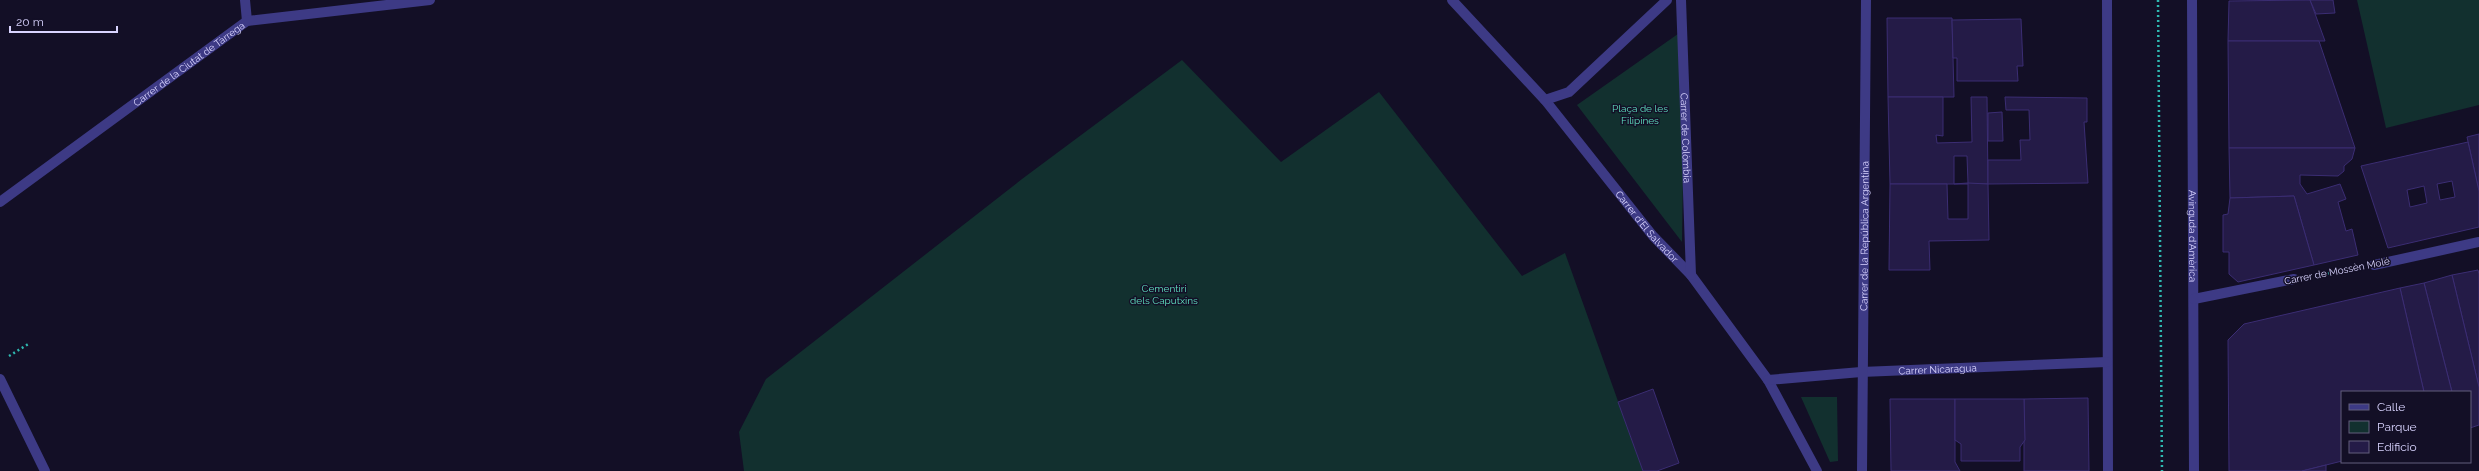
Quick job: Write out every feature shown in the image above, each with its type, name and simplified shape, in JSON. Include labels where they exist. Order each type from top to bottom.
[{"type":"street","points":[[245,0],[247,21]]},
{"type":"street","name":"Carrer de la Ciutat de Tàrrega","points":[[0,202],[247,21],[430,0]]},
{"type":"street","name":"Carrer d'El Salvador","points":[[1452,0],[1545,100],[1653,236],[1690,275],[1768,380],[1817,471]]},
{"type":"street","points":[[1545,100],[1569,92],[1667,0]]},
{"type":"street","name":"Carrer de Colòmbia","points":[[1681,0],[1690,275]]},
{"type":"street","name":"Carrer de la República Argentina","points":[[1862,471],[1861,372],[1866,0]]},
{"type":"street","points":[[2107,0],[2108,471]]},
{"type":"street","name":"Avinguda d'Amèrica","points":[[2192,0],[2194,471]]},
{"type":"street","name":"Carrer de Mossèn Molé","points":[[2374,265],[2479,242]]},
{"type":"street","name":"Carrer de Mossèn Molé","points":[[2194,299],[2294,279]]},
{"type":"street","name":"Carrer Nicaragua","points":[[1768,380],[1861,372],[2108,362]]},
{"type":"street","points":[[0,379],[45,471]]},
{"type":"path","points":[[2158,0],[2162,471]]},
{"type":"path","name":"Carrer de Mossèn Molé","points":[[2294,279],[2374,265]]},
{"type":"path","points":[[6,358],[30,343]]},
{"type":"green space","points":[[2357,0],[2479,0],[2479,105],[2386,128]]},
{"type":"green space","name":"Plaça de les Filipines","points":[[1685,29],[1682,242],[1577,105]]},
{"type":"green space","name":"Cementiri dels Caputxins","points":[[1182,60],[1281,162],[1379,92],[1522,276],[1565,253],[1643,471],[744,471],[739,432],[766,379],[1022,179]]},
{"type":"green space","points":[[1801,397],[1837,397],[1838,461],[1830,462]]},
{"type":"building","points":[[2310,0],[2325,41],[2228,41],[2229,1]]},
{"type":"building","points":[[2310,0],[2333,0],[2335,13],[2316,14]]},
{"type":"building","points":[[1887,18],[1952,18],[1954,97],[1888,97]]},
{"type":"building","points":[[2021,19],[2023,66],[2017,66],[2018,81],[1957,81],[1957,58],[1953,58],[1952,20]]},
{"type":"building","points":[[2228,41],[2319,41],[2355,148],[2229,148]]},
{"type":"building","points":[[1888,97],[1943,97],[1943,136],[1936,135],[1937,143],[1972,142],[1971,97],[1987,97],[1988,184],[1954,184],[1890,184]],"holes":[[[1954,156],[1967,156],[1968,183],[1954,184]]]},
{"type":"building","points":[[2005,97],[2087,98],[2087,122],[2084,122],[2088,183],[1988,184],[1988,160],[2021,160],[2020,140],[2030,140],[2029,110],[2006,110]]},
{"type":"building","points":[[2002,112],[2003,141],[1988,141],[1988,113]]},
{"type":"building","points":[[2479,134],[2479,191],[2467,137]]},
{"type":"building","points":[[2468,142],[2479,191],[2479,227],[2388,248],[2361,166]],"holes":[[[2452,181],[2455,197],[2440,200],[2437,184]],[[2424,186],[2427,203],[2410,207],[2407,190]]]},
{"type":"building","points":[[2229,148],[2355,148],[2352,159],[2344,166],[2344,171],[2338,176],[2300,175],[2300,184],[2307,194],[2340,184],[2346,199],[2338,202],[2346,231],[2352,229],[2358,255],[2314,265],[2294,196],[2230,198]]},
{"type":"building","points":[[1968,183],[1988,184],[1989,240],[1929,241],[1930,270],[1889,270],[1890,184],[1947,184],[1948,219],[1968,219]]},
{"type":"building","points":[[2294,196],[2314,265],[2238,282],[2229,274],[2229,252],[2223,252],[2223,215],[2228,214],[2230,198]]},
{"type":"building","points":[[2478,270],[2479,274],[2479,387],[2452,275]]},
{"type":"building","points":[[2452,275],[2479,387],[2479,425],[2471,428],[2471,391],[2452,391],[2424,283]]},
{"type":"building","points":[[2424,283],[2452,391],[2424,391],[2400,288]]},
{"type":"building","points":[[2400,288],[2424,391],[2341,391],[2341,461],[2302,471],[2229,471],[2228,340],[2244,324]]},
{"type":"building","points":[[1653,389],[1679,463],[1657,471],[1643,471],[1618,402]]},
{"type":"building","points":[[2088,398],[2089,471],[2024,471],[2024,399]]},
{"type":"building","points":[[1890,399],[1955,399],[1955,462],[1960,471],[1891,471]]},
{"type":"building","points":[[1955,399],[2024,399],[2025,440],[2020,447],[2020,461],[1961,461],[1961,444],[1955,440]]},
{"type":"building","points":[[2326,465],[2326,471],[2302,471]]}]
